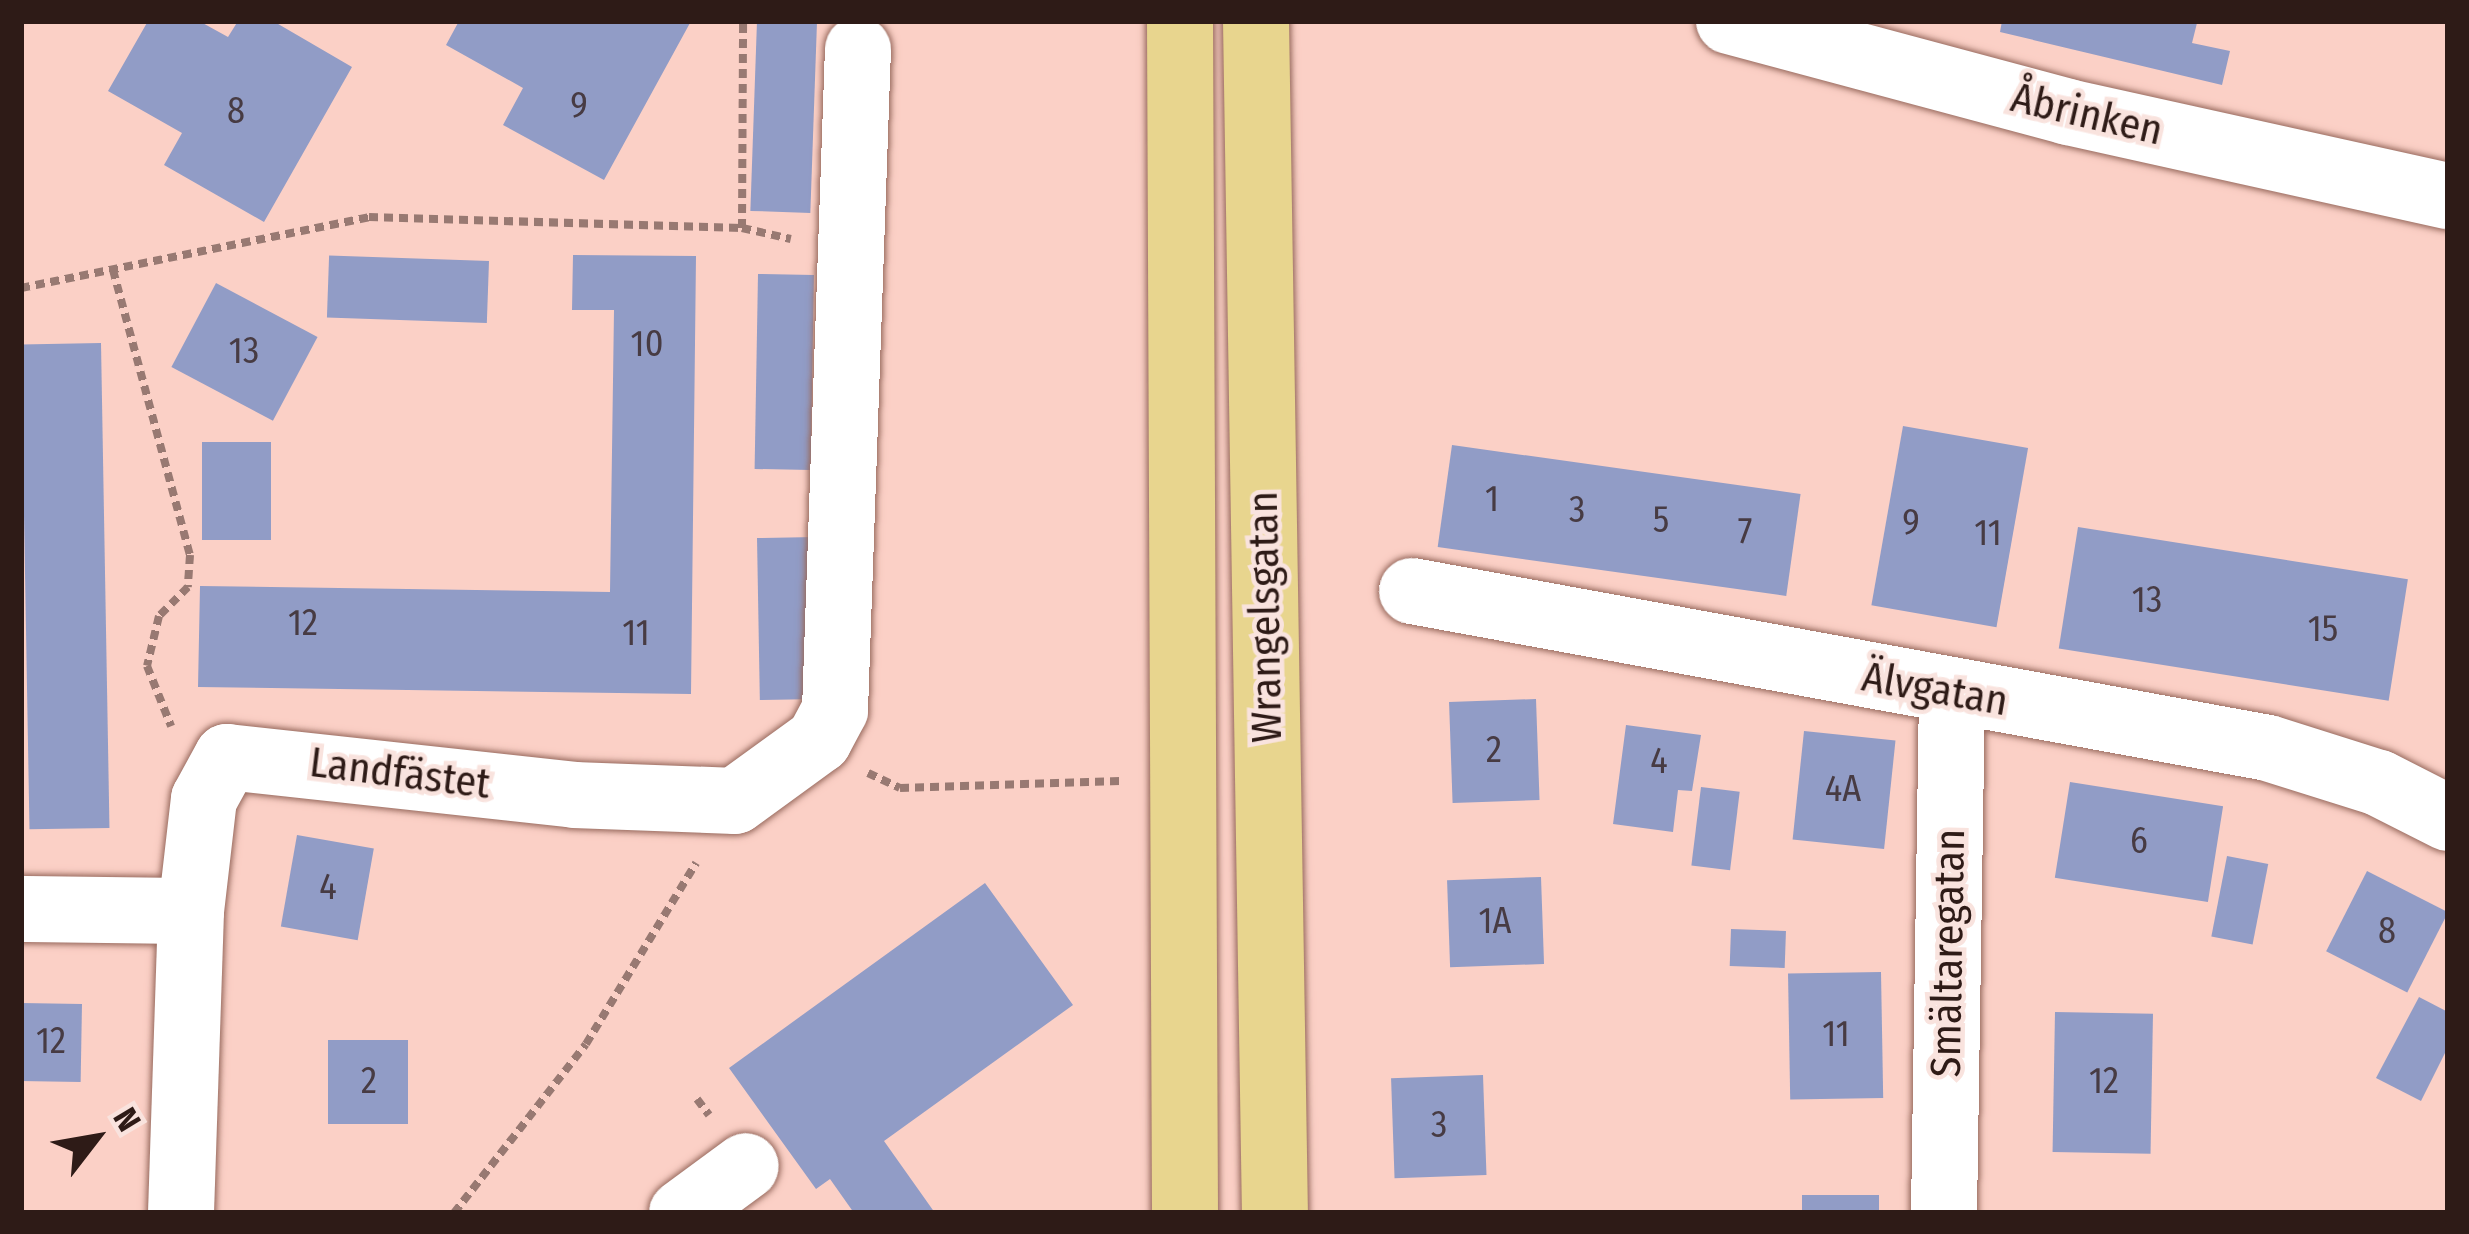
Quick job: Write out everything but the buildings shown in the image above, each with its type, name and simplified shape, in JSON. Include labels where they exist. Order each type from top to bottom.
[{"type":"main road","name":"Wrangelsgatan","points":[[1180,21],[1185,1213]]},
{"type":"main road","name":"Wrangelsgatan","points":[[1256,21],[1275,1213]]},
{"type":"street","name":"Åbrinken","points":[[1729,21],[2068,112],[2448,196]]},
{"type":"street","points":[[734,800],[819,740],[836,710],[845,252],[858,49]]},
{"type":"street","name":"Älvgatan","points":[[1412,591],[2268,748],[2379,783],[2448,818]]},
{"type":"street","name":"Smältaregatan","points":[[1944,1213],[1952,693]]},
{"type":"street","name":"Landfästet","points":[[213,775],[227,757],[250,754],[574,795],[734,800]]},
{"type":"street","points":[[181,1213],[190,911],[213,775]]},
{"type":"street","points":[[21,909],[190,911]]},
{"type":"street","points":[[682,1213],[746,1166]]},
{"type":"path","points":[[742,228],[743,21]]},
{"type":"path","points":[[21,288],[369,217],[742,228],[845,252]]},
{"type":"path","points":[[112,269],[190,555],[188,587],[159,616],[148,666],[174,734],[213,775]]},
{"type":"path","points":[[857,768],[900,788],[1133,781]]},
{"type":"path","points":[[454,1213],[586,1044],[734,800]]}]
